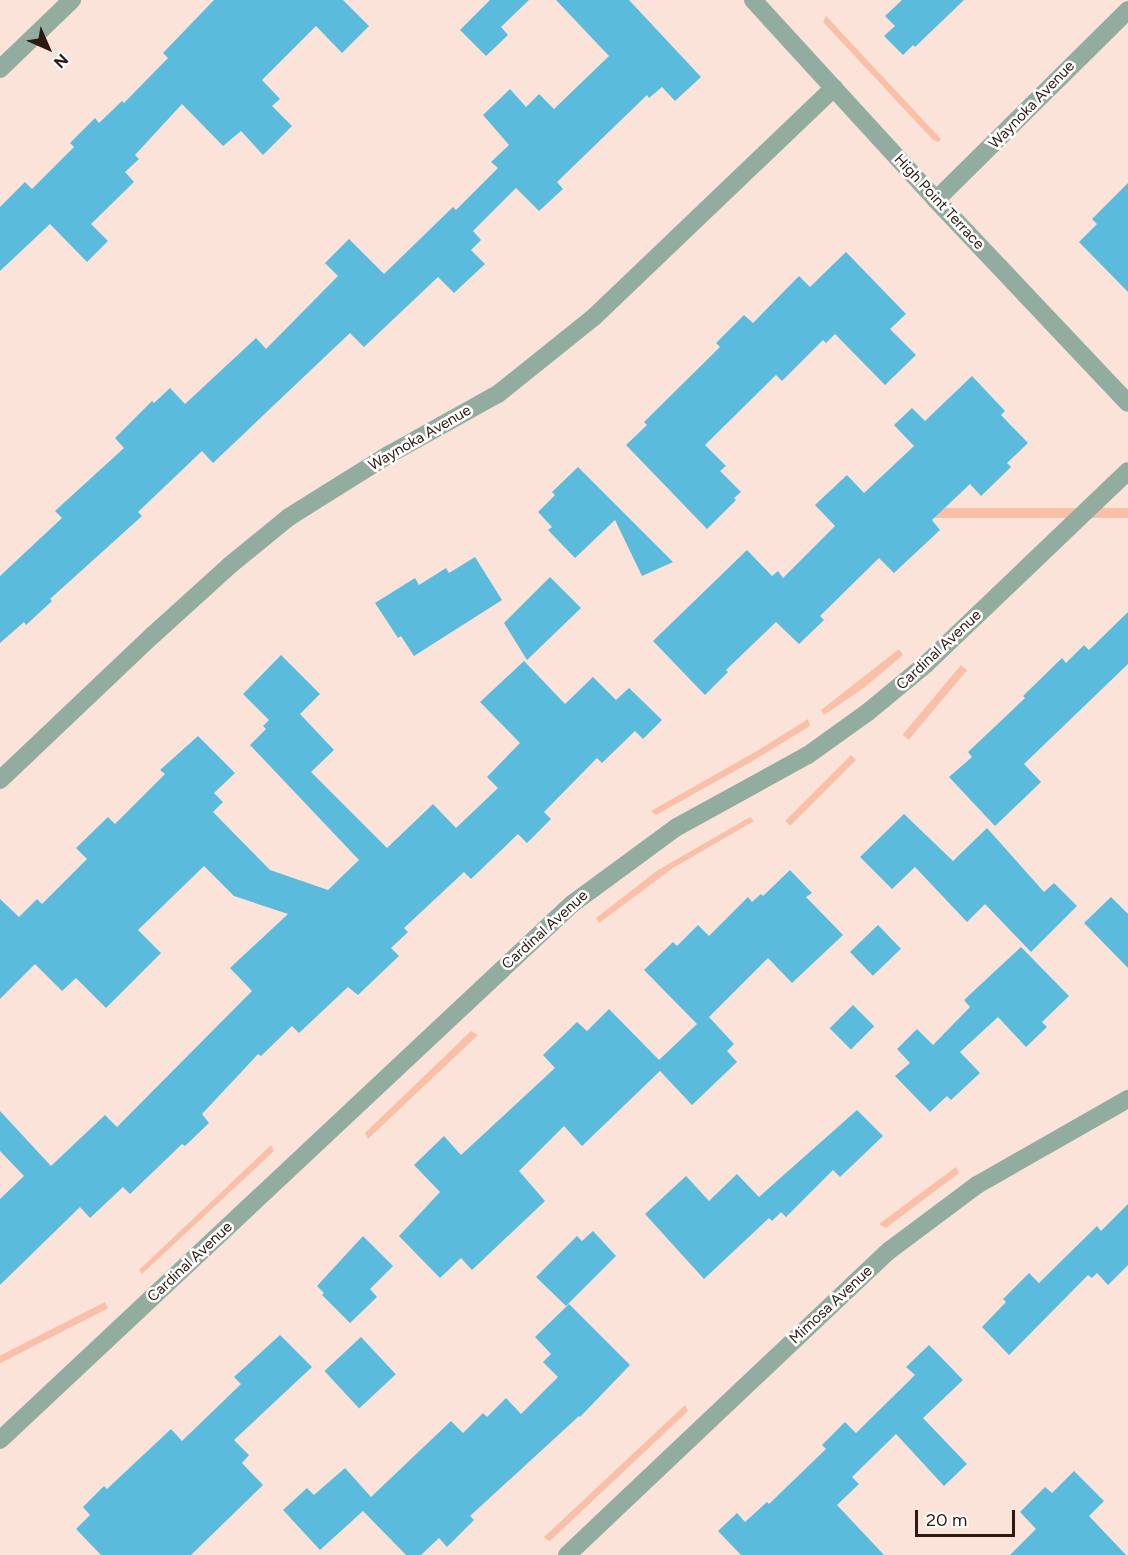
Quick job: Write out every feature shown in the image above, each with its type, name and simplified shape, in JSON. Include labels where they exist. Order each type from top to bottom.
[{"type":"street","points":[[0,69],[72,0]]},
{"type":"street","name":"High Point Terrace","points":[[753,0],[936,200],[1128,403]]},
{"type":"street","name":"Waynoka Avenue","points":[[936,200],[1128,10]]},
{"type":"street","name":"Waynoka Avenue","points":[[0,780],[153,635],[229,566],[289,517],[390,454],[498,394],[594,317],[834,88]]},
{"type":"street","name":"Cardinal Avenue","points":[[0,1440],[572,904],[677,827],[808,755],[868,712],[934,656],[1128,471]]},
{"type":"street","name":"Mimosa Avenue","points":[[567,1555],[890,1250],[977,1185],[1128,1099]]},
{"type":"shaded area","points":[[826,16],[941,139],[938,142],[933,140],[823,22]]},
{"type":"shaded area","points":[[918,508],[1128,508],[1128,518],[918,518]]},
{"type":"shaded area","points":[[899,649],[903,655],[865,687],[824,715],[821,710]]},
{"type":"shaded area","points":[[961,665],[967,670],[909,740],[903,735]]},
{"type":"shaded area","points":[[808,719],[810,726],[751,762],[656,815],[651,811],[755,752]]},
{"type":"shaded area","points":[[851,755],[856,760],[790,826],[785,821]]},
{"type":"shaded area","points":[[750,817],[754,821],[673,868],[599,923],[596,918],[658,870]]},
{"type":"shaded area","points":[[471,1031],[478,1035],[368,1139],[365,1133]]},
{"type":"shaded area","points":[[271,1145],[274,1151],[142,1274],[139,1270]]},
{"type":"shaded area","points":[[956,1167],[959,1173],[886,1228],[879,1224]]},
{"type":"shaded area","points":[[105,1302],[108,1308],[0,1363],[0,1356]]},
{"type":"shaded area","points":[[685,1405],[688,1411],[550,1541],[544,1537]]},
{"type":"building","points":[[214,0],[343,0],[369,26],[342,53],[316,26],[262,80],[280,99],[272,106],[292,126],[263,155],[241,131],[223,146],[182,104],[135,155],[139,159],[125,172],[134,182],[91,224],[108,241],[87,262],[50,224],[0,271],[0,207],[25,182],[32,189],[74,147],[70,143],[95,118],[99,123],[122,101],[124,103],[168,58],[163,53]]},
{"type":"building","points":[[490,0],[529,0],[501,27],[508,35],[486,56],[460,30]]},
{"type":"building","points":[[556,0],[629,0],[701,77],[675,101],[662,87],[649,98],[647,95],[557,182],[563,189],[539,211],[516,188],[473,231],[481,240],[471,250],[485,264],[454,293],[438,277],[364,347],[350,333],[213,463],[202,451],[138,512],[142,516],[50,599],[52,601],[26,625],[24,622],[0,643],[0,576],[62,518],[55,511],[124,448],[115,438],[152,401],[154,403],[170,388],[185,404],[256,338],[266,349],[338,276],[325,263],[349,239],[384,274],[453,207],[456,210],[498,168],[491,162],[509,145],[483,115],[510,89],[526,107],[539,94],[554,109],[609,56]]},
{"type":"building","points":[[902,0],[964,0],[915,47],[913,45],[903,55],[884,36],[895,26],[885,16]]},
{"type":"building","points":[[1128,183],[1128,292],[1079,242],[1097,224],[1092,219]]},
{"type":"building","points":[[846,252],[906,314],[890,329],[916,355],[885,385],[835,334],[826,343],[823,340],[782,381],[776,375],[705,445],[726,466],[720,471],[741,492],[707,529],[626,445],[647,425],[644,422],[720,347],[716,343],[744,315],[753,323],[799,276],[810,287]]},
{"type":"building","points":[[972,376],[1005,411],[1001,415],[1028,443],[1007,463],[1011,467],[981,496],[970,484],[932,520],[940,530],[894,573],[879,558],[820,616],[824,620],[799,644],[776,622],[726,670],[728,672],[705,695],[653,641],[747,550],[772,576],[778,571],[783,578],[835,526],[815,505],[847,475],[864,493],[914,446],[894,425],[912,408],[925,421]]},
{"type":"building","points":[[578,467],[673,562],[642,576],[615,520],[575,558],[548,530],[552,527],[538,512],[555,495],[552,492]]},
{"type":"building","points":[[475,557],[502,600],[414,656],[401,636],[398,638],[375,603],[415,578],[419,585],[446,568],[449,573]]},
{"type":"building","points":[[550,577],[581,608],[527,660],[504,623]]},
{"type":"building","points":[[1128,612],[1128,664],[1024,764],[1041,782],[995,826],[949,777],[972,757],[968,752],[1025,698],[1023,696],[1062,658],[1066,663],[1084,645],[1089,650]]},
{"type":"building","points":[[281,655],[320,694],[300,714],[334,750],[311,772],[387,848],[433,804],[456,828],[498,788],[487,777],[520,743],[480,702],[524,661],[565,704],[593,677],[616,700],[629,688],[662,720],[643,739],[635,731],[602,763],[597,758],[544,812],[551,819],[527,843],[518,834],[471,879],[464,872],[404,928],[408,932],[391,948],[399,956],[358,995],[348,987],[299,1033],[292,1026],[261,1056],[258,1054],[202,1114],[209,1123],[185,1146],[182,1144],[130,1194],[123,1187],[90,1218],[80,1207],[0,1285],[0,1199],[24,1176],[0,1151],[0,1111],[51,1166],[105,1115],[117,1127],[252,991],[230,968],[288,914],[234,896],[204,866],[138,930],[161,953],[106,1008],[76,978],[62,991],[35,964],[0,999],[0,899],[19,917],[37,899],[42,904],[87,859],[76,848],[108,817],[115,824],[165,774],[160,770],[198,736],[235,773],[214,793],[223,802],[213,812],[270,870],[328,890],[359,860],[250,745],[266,729],[263,726],[269,720],[243,694]]},
{"type":"building","points":[[904,814],[953,861],[987,828],[1044,892],[1054,883],[1077,906],[1031,952],[985,904],[967,922],[915,867],[892,889],[860,857]]},
{"type":"building","points":[[790,870],[812,893],[806,897],[843,935],[792,983],[768,958],[709,1017],[734,1044],[727,1051],[737,1062],[692,1105],[660,1071],[582,1146],[564,1126],[519,1171],[545,1201],[472,1270],[461,1258],[440,1278],[399,1236],[440,1192],[414,1165],[444,1136],[461,1155],[555,1068],[543,1055],[577,1022],[587,1031],[609,1009],[659,1060],[697,1024],[644,970],[673,942],[677,946],[698,925],[709,936],[748,897],[752,902],[761,894],[763,896]]},
{"type":"building","points":[[1111,897],[1128,914],[1128,968],[1084,923]]},
{"type":"building","points":[[878,925],[901,949],[873,976],[850,952]]},
{"type":"building","points":[[1021,947],[1069,996],[1042,1022],[1047,1027],[1026,1047],[998,1017],[960,1052],[980,1073],[951,1100],[947,1096],[930,1112],[895,1076],[910,1063],[897,1049],[917,1029],[933,1045],[970,1007],[964,1000]]},
{"type":"building","points":[[853,1005],[874,1026],[851,1050],[830,1028]]},
{"type":"building","points":[[857,1110],[883,1136],[840,1177],[833,1170],[786,1217],[781,1212],[772,1221],[769,1218],[704,1279],[645,1214],[686,1176],[709,1201],[737,1174],[759,1197]]},
{"type":"building","points":[[1128,1204],[1128,1265],[1108,1285],[1097,1273],[1092,1278],[1088,1275],[1009,1355],[982,1327],[1006,1302],[1003,1299],[1029,1273],[1039,1283],[1097,1226],[1101,1231]]},
{"type":"building","points":[[593,1231],[616,1256],[566,1306],[536,1277],[577,1236],[582,1241]]},
{"type":"building","points":[[363,1236],[393,1266],[370,1289],[377,1297],[350,1323],[322,1295],[324,1293],[317,1286]]},
{"type":"building","points":[[569,1304],[630,1365],[580,1417],[470,1516],[474,1520],[447,1547],[439,1538],[421,1555],[406,1555],[363,1511],[320,1550],[283,1510],[307,1488],[314,1495],[345,1468],[371,1497],[451,1421],[463,1433],[483,1413],[487,1417],[506,1398],[521,1414],[558,1377],[543,1362],[551,1354],[535,1337]]},
{"type":"building","points":[[280,1335],[312,1367],[234,1440],[249,1455],[242,1463],[263,1485],[191,1555],[101,1555],[76,1529],[90,1515],[83,1507],[104,1486],[107,1489],[171,1429],[182,1441],[241,1384],[234,1377]]},
{"type":"building","points":[[361,1337],[396,1374],[359,1408],[324,1371]]},
{"type":"building","points":[[929,1345],[963,1380],[923,1418],[967,1464],[944,1486],[896,1434],[852,1477],[859,1484],[837,1505],[884,1555],[741,1555],[718,1531],[737,1513],[745,1522],[767,1502],[769,1504],[826,1449],[822,1445],[845,1422],[856,1433],[915,1375],[906,1367]]},
{"type":"building","points":[[1074,1471],[1104,1501],[1089,1516],[1126,1555],[1010,1555],[1036,1529],[1020,1512],[1045,1487],[1052,1493]]}]
